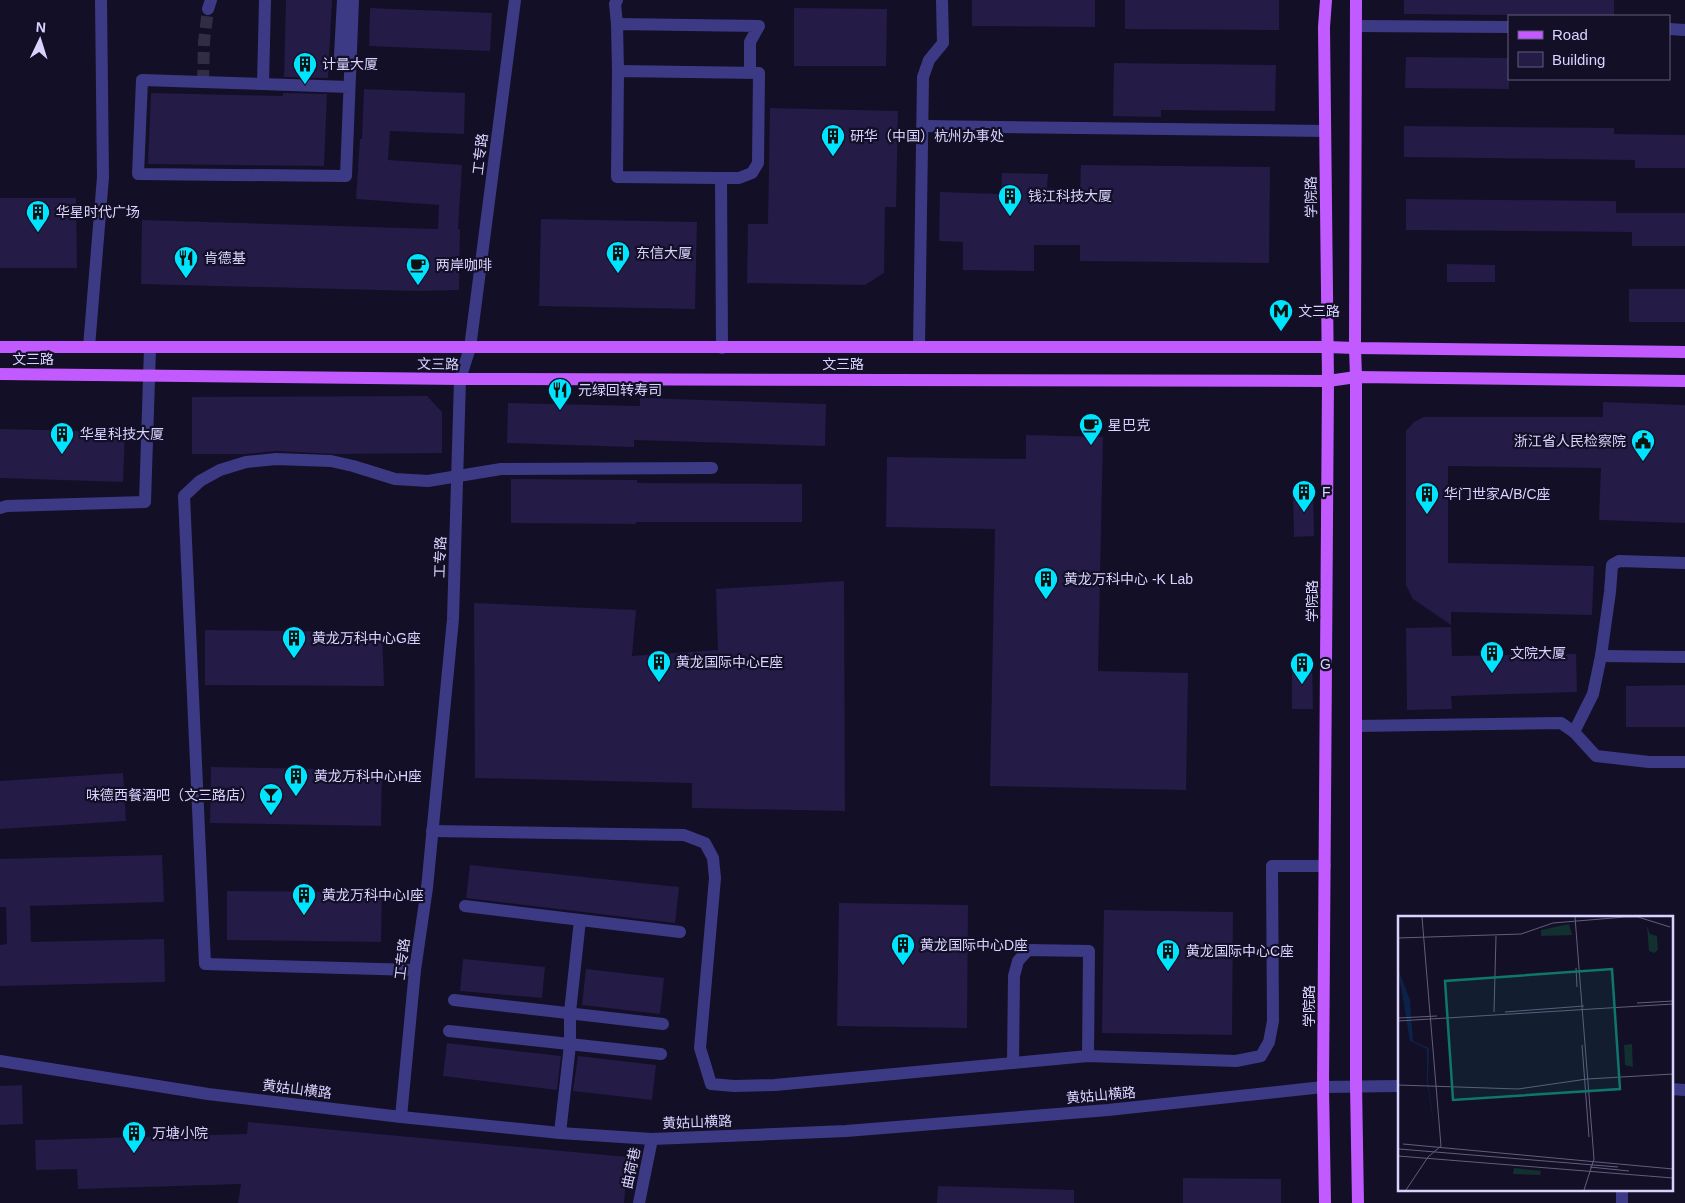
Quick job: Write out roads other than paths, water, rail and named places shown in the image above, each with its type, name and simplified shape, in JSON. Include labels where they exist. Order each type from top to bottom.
[{"type":"main road","name":"学院路","points":[[1326,0],[1324,27],[1328,381],[1324,1087],[1326,1203]]},
{"type":"main road","points":[[1356,0],[1356,1086],[1358,1203]]},
{"type":"main road","name":"文三路","points":[[0,347],[1327,347],[1685,352]]},
{"type":"main road","name":"文三路","points":[[0,374],[460,379],[1328,381],[1356,377],[1685,381]]},
{"type":"street","points":[[89,347],[103,176],[101,0]]},
{"type":"street","points":[[263,84],[265,0]]},
{"type":"street","points":[[340,55],[343,0]]},
{"type":"street","points":[[349,87],[142,80],[138,174],[346,176],[353,0]]},
{"type":"street","name":"工专路","points":[[401,1117],[453,619],[460,379],[470,348],[515,0]]},
{"type":"street","points":[[617,0],[615,4],[618,71],[617,177],[739,178],[752,173],[758,163],[759,73],[618,71]]},
{"type":"street","points":[[919,347],[923,77],[929,60],[943,43],[942,0]]},
{"type":"street","points":[[617,24],[759,26],[750,42],[750,72]]},
{"type":"street","points":[[1357,26],[1508,27]]},
{"type":"street","points":[[1670,29],[1685,30]]},
{"type":"street","points":[[923,126],[1325,131]]},
{"type":"street","points":[[721,178],[722,348]]},
{"type":"street","points":[[0,508],[7,506],[145,502],[150,348]]},
{"type":"street","points":[[415,970],[204,964],[184,496],[200,481],[220,470],[246,462],[276,459],[331,461],[395,479],[428,481],[501,469],[712,468]]},
{"type":"street","points":[[1574,732],[1593,694],[1601,656],[1612,565],[1619,562],[1685,563]]},
{"type":"street","points":[[1601,656],[1685,657]]},
{"type":"street","points":[[1356,726],[1561,723],[1574,732],[1596,756],[1649,762],[1685,762]]},
{"type":"street","points":[[432,831],[684,835],[705,843],[713,858],[715,878],[700,1048],[711,1084],[734,1086],[775,1085],[1088,1056],[1236,1061],[1261,1056],[1269,1042],[1273,1021],[1272,866],[1325,866]]},
{"type":"street","points":[[464,906],[680,932]]},
{"type":"street","points":[[560,1133],[570,1045],[570,1012],[580,920]]},
{"type":"street","points":[[1013,1063],[1014,976],[1018,961],[1028,950],[1089,951],[1088,1056]]},
{"type":"street","points":[[454,1000],[663,1024]]},
{"type":"street","points":[[449,1031],[661,1054]]},
{"type":"street","name":"黄姑山横路","points":[[0,1061],[208,1094],[401,1117],[560,1133],[652,1139],[865,1129],[1108,1110],[1324,1087],[1398,1086]]},
{"type":"street","points":[[1672,1090],[1685,1090]]},
{"type":"street","name":"曲荷巷","points":[[638,1203],[652,1139]]},
{"type":"street","points":[[1622,1190],[1622,1203]]},
{"type":"tunnel","points":[[203,82],[204,42],[208,9]]},
{"type":"place","name":"计量大厦","points":[[305,85]]},
{"type":"place","name":"研华（中国）杭州办事处","points":[[833,157]]},
{"type":"place","name":"钱江科技大厦","points":[[1010,217]]},
{"type":"place","name":"华星时代广场","points":[[38,233]]},
{"type":"place","name":"东信大厦","points":[[618,274]]},
{"type":"place","name":"肯德基","points":[[186,279]]},
{"type":"place","name":"两岸咖啡","points":[[418,286]]},
{"type":"place","name":"文三路","points":[[1281,332]]},
{"type":"place","name":"元绿回转寿司","points":[[560,411]]},
{"type":"place","name":"星巴克","points":[[1091,446]]},
{"type":"place","name":"华星科技大厦","points":[[62,455]]},
{"type":"place","name":"浙江省人民检察院","points":[[1643,462]]},
{"type":"place","name":"F","points":[[1304,513]]},
{"type":"place","name":"华门世家A/B/C座","points":[[1427,515]]},
{"type":"place","name":"黄龙万科中心 -K Lab","points":[[1046,600]]},
{"type":"place","name":"黄龙万科中心G座","points":[[294,659]]},
{"type":"place","name":"文院大厦","points":[[1492,674]]},
{"type":"place","name":"黄龙国际中心E座","points":[[659,683]]},
{"type":"place","name":"G","points":[[1302,685]]},
{"type":"place","name":"黄龙万科中心H座","points":[[296,797]]},
{"type":"place","name":"味德西餐酒吧（文三路店）","points":[[271,816]]},
{"type":"place","name":"黄龙万科中心I座","points":[[304,916]]},
{"type":"place","name":"黄龙国际中心D座","points":[[903,966]]},
{"type":"place","name":"黄龙国际中心C座","points":[[1168,972]]},
{"type":"place","name":"万塘小院","points":[[134,1154]]}]
